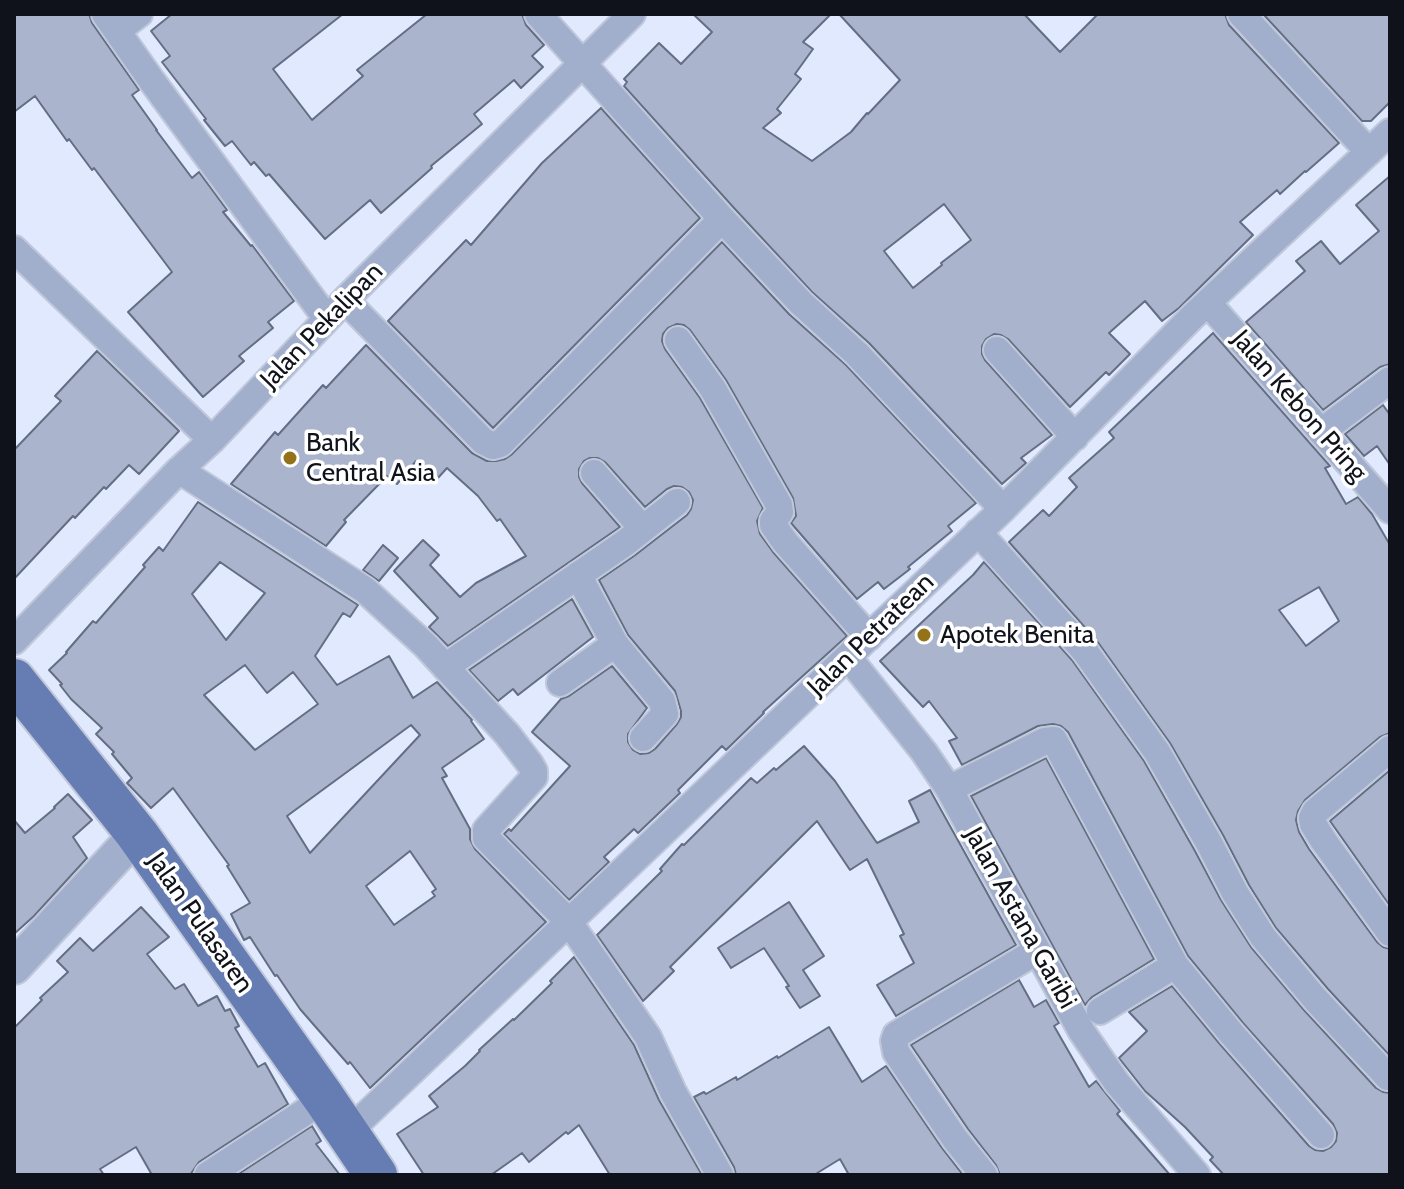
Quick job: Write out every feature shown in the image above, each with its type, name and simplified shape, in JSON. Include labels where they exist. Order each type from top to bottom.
[{"type":"main road","name":"Jalan Pulasaren","points":[[14,680],[137,834],[376,1175]]},
{"type":"street","points":[[139,14],[111,22],[327,319]]},
{"type":"street","points":[[538,14],[722,219],[801,303],[857,354],[1003,509]]},
{"type":"street","name":"Jalan Pekalipan","points":[[14,641],[345,300],[632,14]]},
{"type":"street","points":[[1241,14],[1369,152]]},
{"type":"street","name":"Jalan Petratean","points":[[347,1133],[1003,509],[1208,303],[1390,132]]},
{"type":"street","points":[[345,300],[483,441],[493,446],[500,444],[722,219]]},
{"type":"street","points":[[14,249],[212,440]]},
{"type":"street","name":"Jalan Kebon Pring","points":[[1208,303],[1390,510]]},
{"type":"street","points":[[678,340],[713,389],[779,505],[780,512],[773,525],[869,637]]},
{"type":"street","points":[[997,350],[1075,437]]},
{"type":"street","points":[[1321,432],[1390,380]]},
{"type":"street","points":[[179,470],[365,590],[390,611],[507,734],[534,771],[534,777],[486,830],[486,838],[569,922],[648,1037],[673,1092],[720,1175]]},
{"type":"street","points":[[594,473],[642,528]]},
{"type":"street","points":[[445,667],[625,543],[677,502]]},
{"type":"street","points":[[978,532],[1084,650],[1157,752],[1235,893],[1263,937],[1316,1000],[1388,1077]]},
{"type":"street","points":[[578,575],[615,644],[659,696],[665,709],[663,717],[643,738]]},
{"type":"street","points":[[560,683],[615,644]]},
{"type":"street","name":"Jalan Astana Garibi","points":[[848,657],[924,752],[949,789],[1082,1032],[1117,1083],[1197,1175]]},
{"type":"street","points":[[949,789],[1045,741],[1054,740],[1175,965],[1321,1135]]},
{"type":"street","points":[[1390,749],[1315,812],[1312,818],[1323,840],[1390,933]]},
{"type":"street","points":[[14,967],[137,834]]},
{"type":"street","points":[[984,1175],[920,1088],[896,1052],[894,1041],[896,1035],[1037,951]]},
{"type":"street","points":[[1100,1011],[1175,965]]},
{"type":"street","points":[[208,1175],[324,1098]]},
{"type":"building","points":[[14,14],[89,14],[92,23],[139,90],[132,95],[156,130],[192,178],[199,172],[227,210],[223,212],[294,301],[268,322],[273,328],[239,356],[244,361],[203,397],[128,312],[172,272],[35,96],[14,112]]},
{"type":"building","points":[[172,14],[343,14],[273,69],[312,120],[363,76],[357,70],[427,14],[522,14],[526,25],[544,45],[532,56],[543,67],[521,88],[514,80],[474,114],[482,124],[381,213],[370,200],[325,239],[269,174],[266,176],[254,162],[251,165],[232,141],[225,146],[162,62],[170,56],[151,31]]},
{"type":"building","points":[[693,14],[831,14],[803,42],[813,49],[795,74],[801,79],[777,109],[781,113],[763,128],[812,161],[851,132],[900,80],[839,14],[1024,14],[1060,52],[1098,14],[1225,14],[1229,25],[1339,143],[1280,194],[1277,190],[1240,222],[1253,235],[1179,308],[1162,321],[1145,301],[1109,333],[1130,354],[1070,407],[1008,339],[994,334],[986,339],[982,346],[985,360],[1052,435],[1021,458],[1026,463],[1002,484],[869,343],[812,292],[624,86],[627,82],[624,79],[659,43],[681,64],[712,32]],"holes":[[[944,204],[971,240],[913,288],[884,251]]]},
{"type":"building","points":[[1263,14],[1390,14],[1390,102],[1371,121],[1362,121]]},
{"type":"building","points":[[601,108],[700,218],[493,428],[388,321],[466,240],[471,245],[542,163]]},
{"type":"building","points":[[1390,176],[1390,364],[1380,367],[1323,410],[1246,322],[1305,271],[1296,261],[1321,241],[1340,264],[1379,231],[1356,205]]},
{"type":"building","points":[[722,242],[789,314],[846,365],[976,503],[948,526],[952,531],[908,567],[910,569],[884,589],[878,582],[857,599],[791,523],[796,516],[793,498],[726,380],[690,330],[677,324],[668,328],[662,341],[665,349],[700,398],[763,508],[757,521],[760,534],[847,636],[726,750],[722,746],[678,790],[680,793],[638,833],[634,829],[604,857],[609,862],[569,900],[504,834],[509,829],[511,831],[570,766],[532,732],[561,699],[612,666],[647,708],[628,734],[633,750],[640,754],[649,753],[677,724],[681,711],[675,691],[628,635],[599,580],[687,515],[693,500],[689,492],[674,486],[645,507],[605,462],[598,458],[584,461],[579,469],[582,483],[620,527],[448,646],[429,627],[438,618],[394,571],[423,540],[439,555],[430,565],[460,597],[476,583],[526,556],[500,519],[497,521],[478,496],[447,468],[437,479],[416,461],[397,484],[387,476],[344,520],[346,522],[326,546],[231,484],[275,432],[278,435],[323,385],[326,388],[366,345],[472,453],[487,461],[505,459]]},
{"type":"building","points":[[1213,333],[1330,466],[1325,468],[1346,504],[1358,497],[1390,545],[1390,733],[1380,737],[1305,800],[1296,820],[1309,849],[1377,942],[1390,949],[1390,1056],[1276,928],[1170,743],[1097,641],[1009,542],[1043,510],[1049,516],[1077,487],[1069,478],[1114,438],[1109,432]],"holes":[[[1319,587],[1339,621],[1306,646],[1279,610]]]},
{"type":"building","points":[[97,351],[179,431],[139,474],[129,465],[106,489],[104,487],[14,579],[14,450],[61,401],[55,396]]},
{"type":"building","points":[[1383,405],[1390,415],[1390,465],[1377,446],[1364,456],[1345,434]]},
{"type":"building","points":[[198,502],[358,605],[350,617],[343,613],[315,656],[337,685],[389,656],[413,698],[437,682],[472,720],[484,739],[442,768],[447,776],[442,778],[470,829],[470,839],[475,849],[546,922],[370,1088],[300,1009],[250,937],[244,940],[231,914],[250,903],[229,865],[173,788],[151,808],[127,783],[132,778],[112,754],[114,752],[96,734],[102,728],[71,699],[49,670],[93,621],[96,623],[159,547],[163,551]],"holes":[[[220,562],[265,593],[226,640],[192,594]],[[245,665],[267,693],[293,672],[318,704],[255,750],[204,695]],[[411,725],[420,735],[310,853],[287,816]],[[410,851],[436,889],[432,892],[435,896],[394,925],[366,886]]]},
{"type":"building","points":[[383,545],[398,558],[379,581],[363,570]]},
{"type":"building","points":[[984,562],[1072,660],[1144,761],[1221,900],[1251,947],[1376,1088],[1390,1093],[1390,1175],[1224,1175],[1210,1160],[1213,1157],[1145,1091],[1119,1058],[1147,1031],[1129,1012],[1172,986],[1309,1146],[1323,1151],[1336,1141],[1333,1124],[1188,956],[1068,732],[1053,724],[1038,726],[962,765],[949,741],[957,738],[929,701],[923,707],[880,661]]},
{"type":"building","points":[[572,599],[593,637],[518,695],[513,689],[498,701],[469,670]]},
{"type":"building","points":[[804,746],[835,781],[877,843],[919,822],[909,801],[930,790],[1016,945],[896,1016],[877,985],[914,963],[900,936],[904,934],[867,859],[850,870],[817,821],[670,967],[674,971],[643,1001],[597,935],[662,871],[660,869],[682,844],[751,778],[757,783]]},
{"type":"building","points":[[1046,758],[1154,959],[1092,997],[1085,1005],[971,796]]},
{"type":"building","points":[[1390,770],[1390,906],[1330,821]]},
{"type":"building","points":[[68,794],[92,820],[73,837],[87,858],[14,934],[14,820],[25,833]]},
{"type":"building","points":[[789,902],[824,956],[803,970],[820,996],[800,1008],[764,948],[731,968],[718,948]]},
{"type":"building","points":[[141,907],[169,937],[147,954],[175,989],[184,984],[198,1006],[217,996],[225,1011],[230,1009],[239,1026],[235,1028],[258,1067],[265,1063],[288,1104],[199,1162],[190,1175],[152,1175],[136,1147],[100,1169],[104,1175],[14,1175],[14,1028],[68,972],[57,961],[80,938],[93,951]]},
{"type":"building","points":[[574,957],[634,1045],[659,1100],[702,1175],[610,1175],[579,1125],[529,1162],[522,1153],[491,1175],[424,1175],[397,1134],[438,1107],[429,1096],[514,1020]]},
{"type":"building","points":[[1019,980],[1034,1007],[1046,1000],[1059,1023],[1054,1026],[1089,1087],[1096,1081],[1120,1111],[1117,1114],[1170,1175],[1000,1175],[911,1045]]},
{"type":"building","points":[[829,1027],[862,1082],[886,1066],[963,1175],[849,1175],[840,1159],[814,1175],[736,1175],[694,1097],[704,1092],[706,1094],[736,1077],[737,1080]]},
{"type":"building","points":[[312,1126],[321,1141],[316,1144],[340,1175],[237,1175]]},
{"type":"place","name":"Bank Central Asia","points":[[290,458]]},
{"type":"place","name":"Apotek Benita","points":[[924,635]]}]
